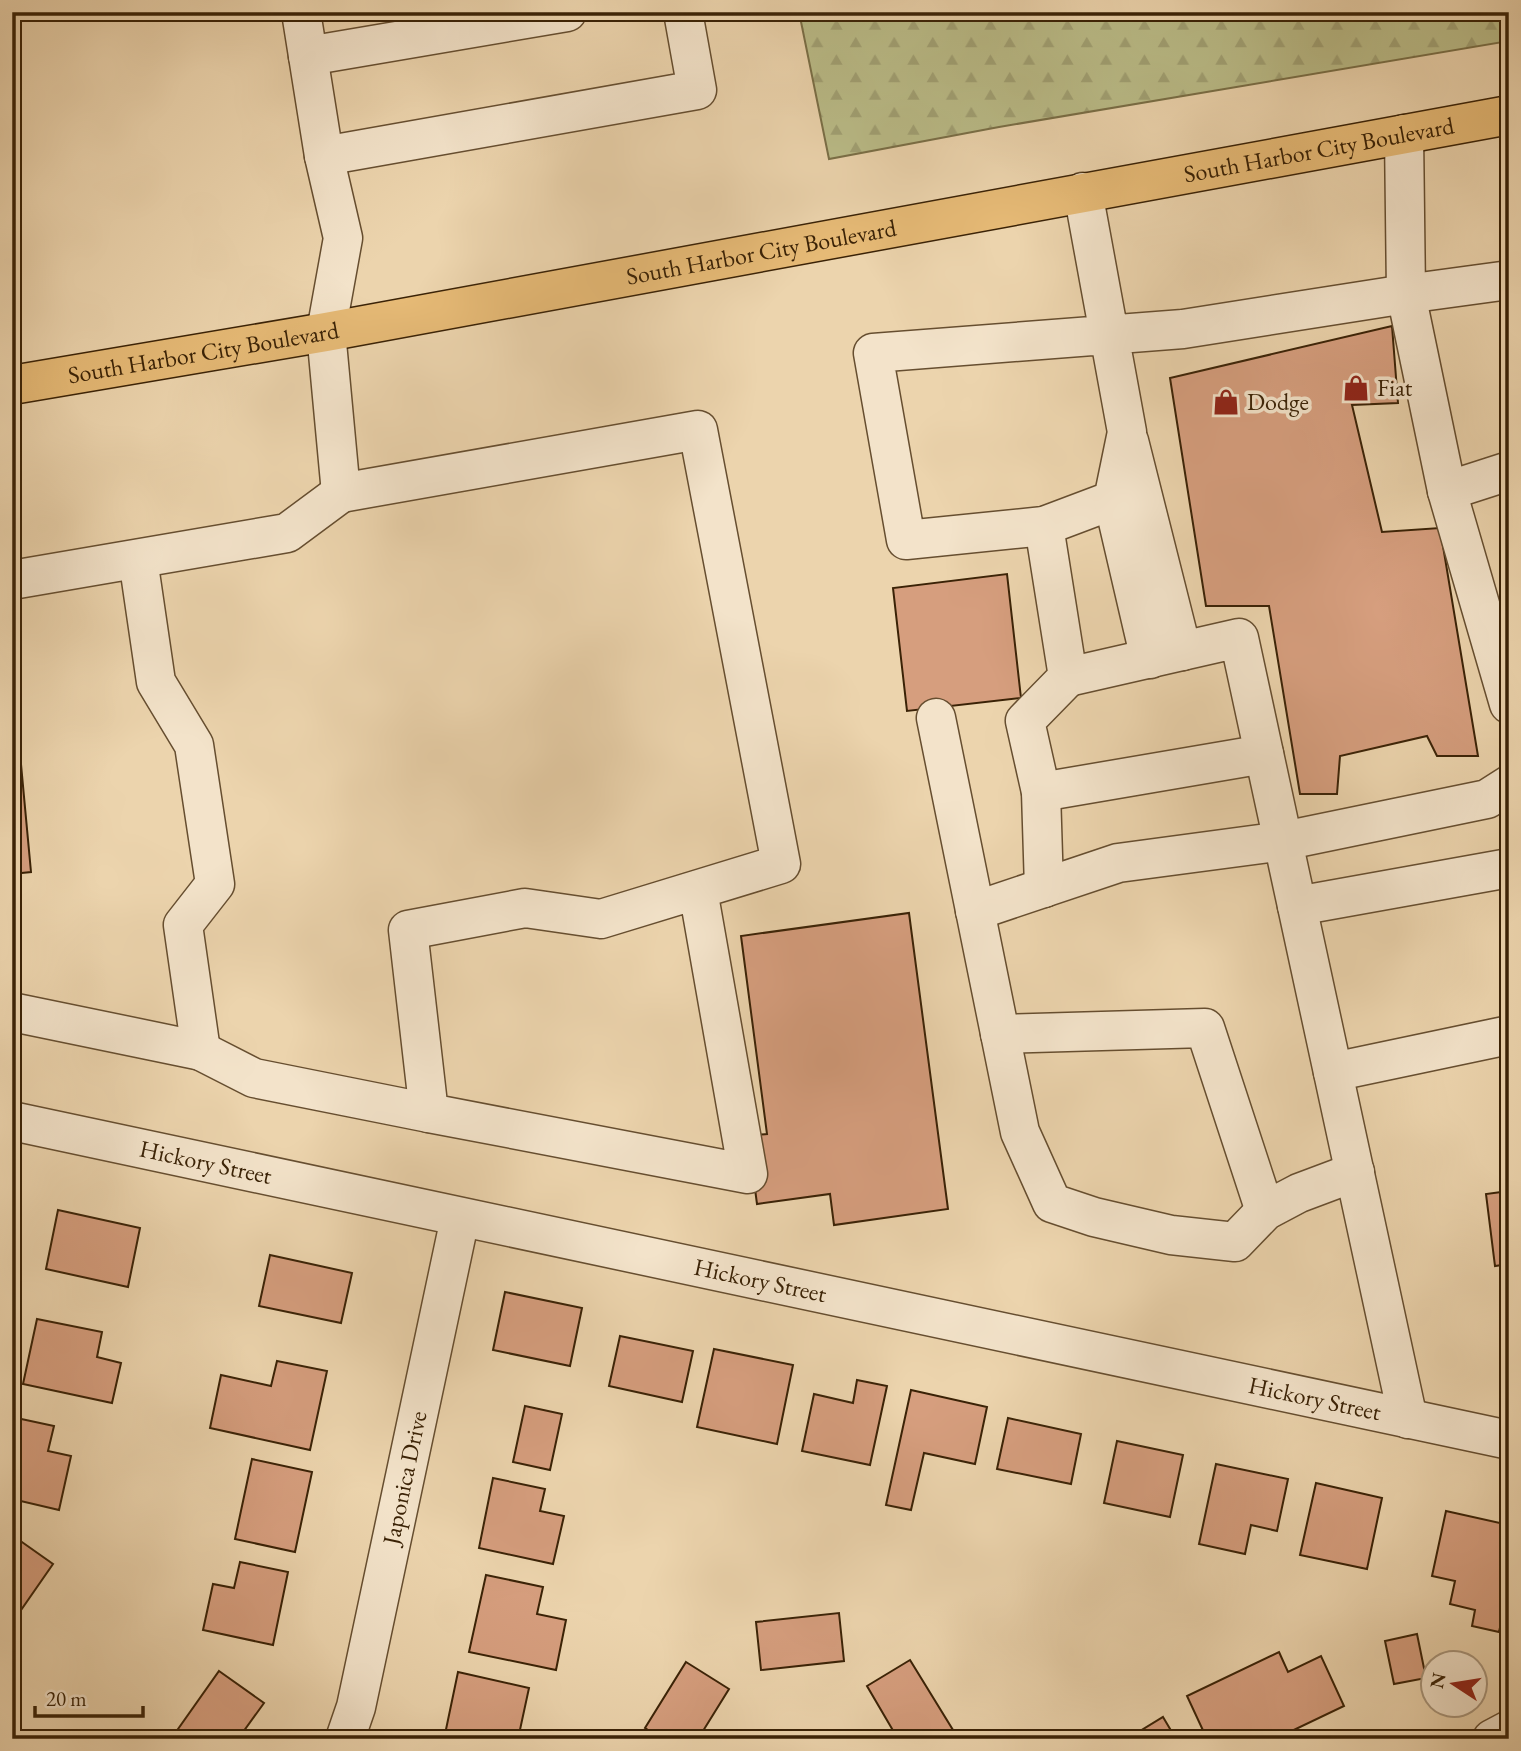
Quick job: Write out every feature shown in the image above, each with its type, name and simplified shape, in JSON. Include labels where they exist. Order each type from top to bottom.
[{"type":"main road","name":"South Harbor City Boulevard","points":[[12,386],[326,332],[1509,115]]},
{"type":"street","points":[[300,12],[324,156],[342,239],[326,332],[341,493]]},
{"type":"street","points":[[308,56],[567,12]]},
{"type":"street","points":[[324,156],[697,90],[683,12]]},
{"type":"street","points":[[1405,134],[1406,294],[1447,491],[1509,704]]},
{"type":"street","points":[[1083,192],[1166,655]]},
{"type":"street","points":[[1113,500],[1044,526],[906,540],[873,353],[1183,329],[1509,280]]},
{"type":"street","points":[[12,580],[287,533],[341,493],[698,430],[781,864],[601,919],[525,908],[408,930],[429,1113]]},
{"type":"street","points":[[1127,432],[1113,500],[1166,655]]},
{"type":"street","points":[[1447,491],[1509,471]]},
{"type":"street","points":[[1044,526],[1068,677]]},
{"type":"street","points":[[138,559],[156,682],[194,745],[215,884],[183,925],[201,1051]]},
{"type":"street","points":[[1044,888],[1041,792],[1024,721],[1068,677],[1239,638],[1408,1419]]},
{"type":"street","points":[[936,718],[1020,1132],[1052,1203],[1094,1217],[1171,1235],[1235,1242],[1265,1211],[1299,1193],[1355,1172]]},
{"type":"street","points":[[1041,792],[1264,754]]},
{"type":"street","points":[[975,911],[1118,863],[1283,841],[1487,799],[1509,785]]},
{"type":"street","points":[[1297,906],[1509,868]]},
{"type":"street","points":[[12,1012],[201,1051],[254,1078],[748,1174],[698,890]]},
{"type":"street","points":[[1000,1034],[1205,1028],[1265,1211]]},
{"type":"street","points":[[1333,1072],[1509,1035]]},
{"type":"street","name":"Hickory Street","points":[[12,1121],[1509,1440]]},
{"type":"street","name":"Japonica Drive","points":[[345,1739],[356,1707],[460,1218]]},
{"type":"street","points":[[1492,1739],[1509,1730]]},
{"type":"green space","points":[[799,12],[1509,12],[1509,41],[999,127],[829,159]]},
{"type":"building","points":[[1392,326],[1398,403],[1352,405],[1382,532],[1440,528],[1478,756],[1437,756],[1427,736],[1340,756],[1337,794],[1300,794],[1269,606],[1206,606],[1170,378]]},
{"type":"building","points":[[1007,574],[1021,698],[907,711],[893,588]]},
{"type":"building","points":[[12,689],[31,872],[12,874]]},
{"type":"building","points":[[909,913],[948,1209],[834,1225],[830,1194],[757,1204],[748,1136],[767,1134],[741,936]]},
{"type":"building","points":[[1509,1191],[1509,1264],[1495,1266],[1486,1194]]},
{"type":"building","points":[[58,1210],[140,1228],[128,1287],[46,1269]]},
{"type":"building","points":[[270,1255],[352,1273],[341,1323],[259,1306]]},
{"type":"building","points":[[505,1292],[582,1308],[570,1366],[493,1350]]},
{"type":"building","points":[[37,1319],[102,1332],[97,1357],[121,1363],[112,1403],[23,1384]]},
{"type":"building","points":[[620,1336],[693,1351],[682,1402],[609,1386]]},
{"type":"building","points":[[714,1349],[793,1365],[777,1444],[697,1427]]},
{"type":"building","points":[[277,1361],[327,1371],[310,1450],[210,1428],[221,1375],[271,1386]]},
{"type":"building","points":[[857,1380],[887,1386],[870,1465],[802,1451],[814,1394],[853,1403]]},
{"type":"building","points":[[911,1390],[987,1407],[975,1464],[924,1453],[911,1510],[886,1505]]},
{"type":"building","points":[[525,1406],[562,1414],[550,1470],[513,1462]]},
{"type":"building","points":[[12,1417],[54,1426],[48,1451],[71,1456],[59,1510],[12,1499]]},
{"type":"building","points":[[1008,1418],[1081,1434],[1071,1484],[997,1469]]},
{"type":"building","points":[[1117,1441],[1183,1455],[1170,1517],[1104,1503]]},
{"type":"building","points":[[252,1459],[312,1472],[295,1552],[235,1539]]},
{"type":"building","points":[[1216,1464],[1288,1479],[1277,1531],[1251,1525],[1245,1554],[1199,1544]]},
{"type":"building","points":[[493,1478],[545,1489],[540,1511],[564,1516],[553,1564],[479,1548]]},
{"type":"building","points":[[1316,1483],[1382,1498],[1367,1569],[1300,1555]]},
{"type":"building","points":[[1446,1511],[1509,1525],[1509,1587],[1499,1632],[1472,1626],[1475,1610],[1450,1604],[1455,1581],[1432,1576]]},
{"type":"building","points":[[12,1535],[53,1564],[12,1623]]},
{"type":"building","points":[[240,1562],[288,1572],[273,1645],[203,1630],[213,1584],[234,1588]]},
{"type":"building","points":[[486,1575],[543,1587],[537,1614],[566,1620],[556,1670],[469,1652]]},
{"type":"building","points":[[839,1613],[844,1661],[761,1670],[756,1622]]},
{"type":"building","points":[[1417,1634],[1420,1650],[1420,1679],[1394,1684],[1385,1641]]},
{"type":"building","points":[[1279,1652],[1288,1672],[1321,1656],[1344,1706],[1275,1739],[1207,1739],[1187,1696]]},
{"type":"building","points":[[910,1660],[953,1730],[938,1739],[898,1739],[867,1686]]},
{"type":"building","points":[[686,1662],[729,1689],[698,1739],[662,1739],[645,1728]]},
{"type":"building","points":[[219,1671],[264,1703],[238,1739],[171,1739]]},
{"type":"building","points":[[458,1672],[529,1688],[518,1739],[444,1739]]},
{"type":"building","points":[[1163,1717],[1176,1739],[1127,1739]]},
{"type":"place","name":"Fiat","points":[[1356,388]]},
{"type":"place","name":"Dodge","points":[[1226,402]]}]
